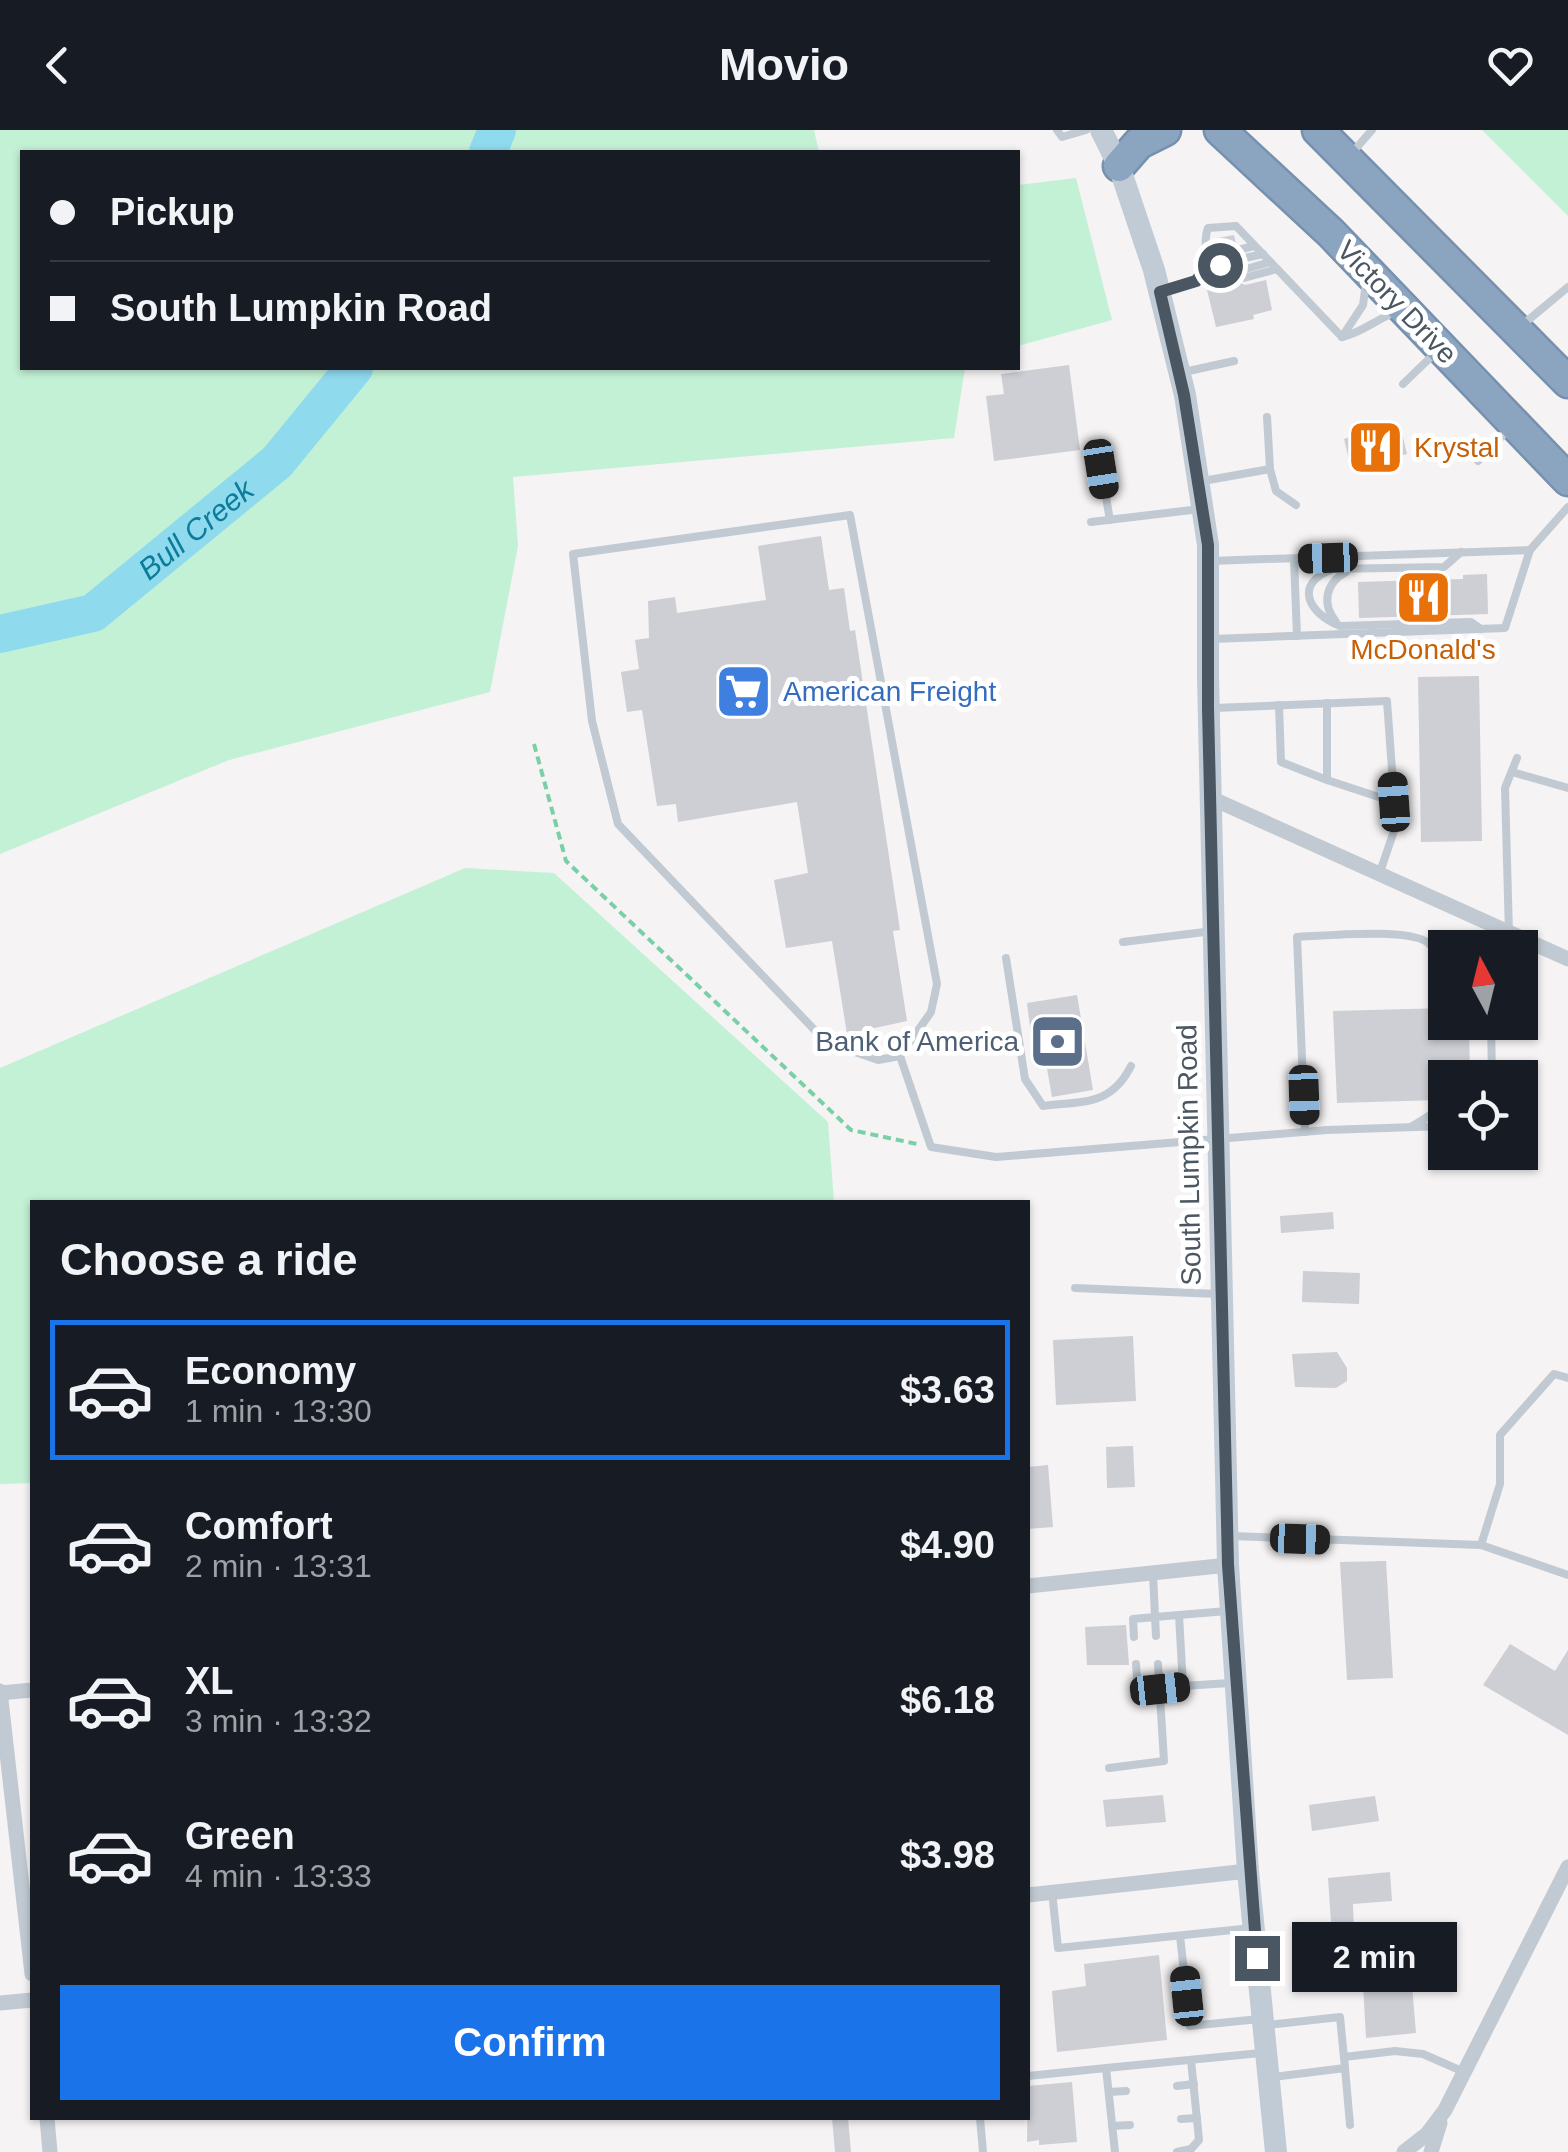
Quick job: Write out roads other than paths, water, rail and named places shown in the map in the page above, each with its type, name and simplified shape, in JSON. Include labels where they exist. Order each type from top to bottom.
[{"type":"highway","points":[[1118,166],[1139,142],[1165,130]]},
{"type":"highway","name":"Victory Drive","points":[[1219,130],[1368,272],[1568,480]]},
{"type":"highway","points":[[1318,130],[1567,378]]},
{"type":"main road","name":"South Lumpkin Road","points":[[1101,130],[1118,166],[1160,292],[1179,373],[1208,562],[1228,1565],[1248,1872],[1276,2152]]},
{"type":"main road","name":"South Lumpkin Road","points":[[1118,166],[1120,130]]},
{"type":"street","points":[[1210,798],[1379,874],[1487,930]]},
{"type":"street","points":[[1538,950],[1568,960]]},
{"type":"street","points":[[1030,1586],[1228,1565]]},
{"type":"street","points":[[30,1690],[0,1693],[30,1956]]},
{"type":"street","points":[[1404,2152],[1427,2134],[1444,2110],[1568,1867]]},
{"type":"street","points":[[1030,1895],[1248,1872]]},
{"type":"street","points":[[0,2003],[30,2000]]},
{"type":"street","points":[[1431,2152],[1444,2110]]},
{"type":"street","points":[[47,2120],[50,2152]]},
{"type":"lane","points":[[1057,130],[1062,138],[1086,130]]},
{"type":"lane","points":[[1347,159],[1372,130]]},
{"type":"lane","points":[[1203,271],[1203,239],[1208,228],[1236,226],[1342,337]]},
{"type":"lane","points":[[1254,246],[1239,254],[1266,258]]},
{"type":"lane","points":[[1266,258],[1243,274],[1277,269]]},
{"type":"lane","points":[[1160,292],[1203,271],[1220,269],[1203,271]]},
{"type":"lane","points":[[1342,337],[1363,305],[1368,272]]},
{"type":"lane","points":[[1518,329],[1568,288]]},
{"type":"lane","points":[[1342,337],[1358,333],[1374,320],[1405,310]]},
{"type":"lane","points":[[1403,384],[1440,347]]},
{"type":"lane","points":[[1179,373],[1234,362]]},
{"type":"lane","points":[[1267,416],[1270,469],[1276,492],[1296,504]]},
{"type":"lane","points":[[1478,461],[1514,424]]},
{"type":"lane","points":[[1101,469],[1110,520]]},
{"type":"lane","points":[[1198,482],[1270,469]]},
{"type":"lane","points":[[1208,639],[1505,628],[1530,550],[1568,507]]},
{"type":"lane","points":[[1091,522],[1202,508]]},
{"type":"lane","points":[[850,515],[937,984],[932,1012],[900,1056],[878,1060],[826,1042],[618,824],[592,721],[573,554],[850,515]]},
{"type":"lane","points":[[1208,562],[1530,550]]},
{"type":"lane","points":[[1461,552],[1444,567],[1333,569],[1312,582],[1309,596],[1313,611],[1340,626],[1471,622],[1481,630]]},
{"type":"lane","points":[[1294,559],[1298,636]]},
{"type":"lane","points":[[1340,626],[1331,615],[1328,590],[1334,579],[1350,570]]},
{"type":"lane","points":[[1208,708],[1387,700],[1396,824],[1379,874]]},
{"type":"lane","points":[[1327,703],[1327,780]]},
{"type":"lane","points":[[1279,705],[1280,762],[1394,802]]},
{"type":"lane","points":[[1506,930],[1506,788],[1517,758]]},
{"type":"lane","points":[[1512,772],[1568,788]]},
{"type":"lane","points":[[1123,942],[1214,932]]},
{"type":"lane","points":[[1305,1132],[1297,937],[1406,934],[1428,941]]},
{"type":"lane","points":[[1006,958],[1025,1078],[1043,1106],[1110,1094],[1121,1085],[1131,1066]]},
{"type":"lane","points":[[900,1056],[931,1146],[996,1158],[1305,1132],[1428,1127]]},
{"type":"lane","points":[[1407,1129],[1428,1116]]},
{"type":"lane","points":[[1075,1288],[1222,1294]]},
{"type":"lane","points":[[1481,1545],[1500,1484],[1500,1435],[1554,1374],[1568,1378]]},
{"type":"lane","points":[[1228,1536],[1481,1545],[1568,1575]]},
{"type":"lane","points":[[1153,1573],[1156,1636]]},
{"type":"lane","points":[[1134,1637],[1133,1619],[1231,1611]]},
{"type":"lane","points":[[1179,1615],[1184,1686]]},
{"type":"lane","points":[[1136,1664],[1138,1691],[1235,1682]]},
{"type":"lane","points":[[1108,1768],[1164,1762],[1158,1664]]},
{"type":"lane","points":[[1052,1892],[1058,1948],[1254,1928]]},
{"type":"lane","points":[[1180,1936],[1190,2026],[1340,2017],[1350,2124]]},
{"type":"lane","points":[[1344,2057],[1395,2052],[1424,2054],[1464,2072]]},
{"type":"lane","points":[[1030,2076],[1266,2053]]},
{"type":"lane","points":[[1177,2152],[1197,2146],[1191,2060]]},
{"type":"lane","points":[[1106,2068],[1115,2152]]},
{"type":"lane","points":[[1269,2077],[1345,2068]]},
{"type":"lane","points":[[1178,2086],[1194,2084]]},
{"type":"lane","points":[[1108,2092],[1126,2090]]},
{"type":"lane","points":[[1181,2119],[1197,2118]]},
{"type":"lane","points":[[980,2120],[984,2152]]},
{"type":"lane","points":[[1112,2126],[1130,2124]]},
{"type":"waterway","name":"Bull Creek","points":[[489,150],[497,130]]},
{"type":"waterway","name":"Bull Creek","points":[[0,634],[93,613],[277,462],[352,370]]},
{"type":"place","name":"Krystal","points":[[1375,447]]},
{"type":"place","name":"McDonald's","points":[[1423,598]]},
{"type":"place","name":"American Freight","points":[[744,691]]},
{"type":"place","name":"Bank of America","points":[[1058,1041]]}]
